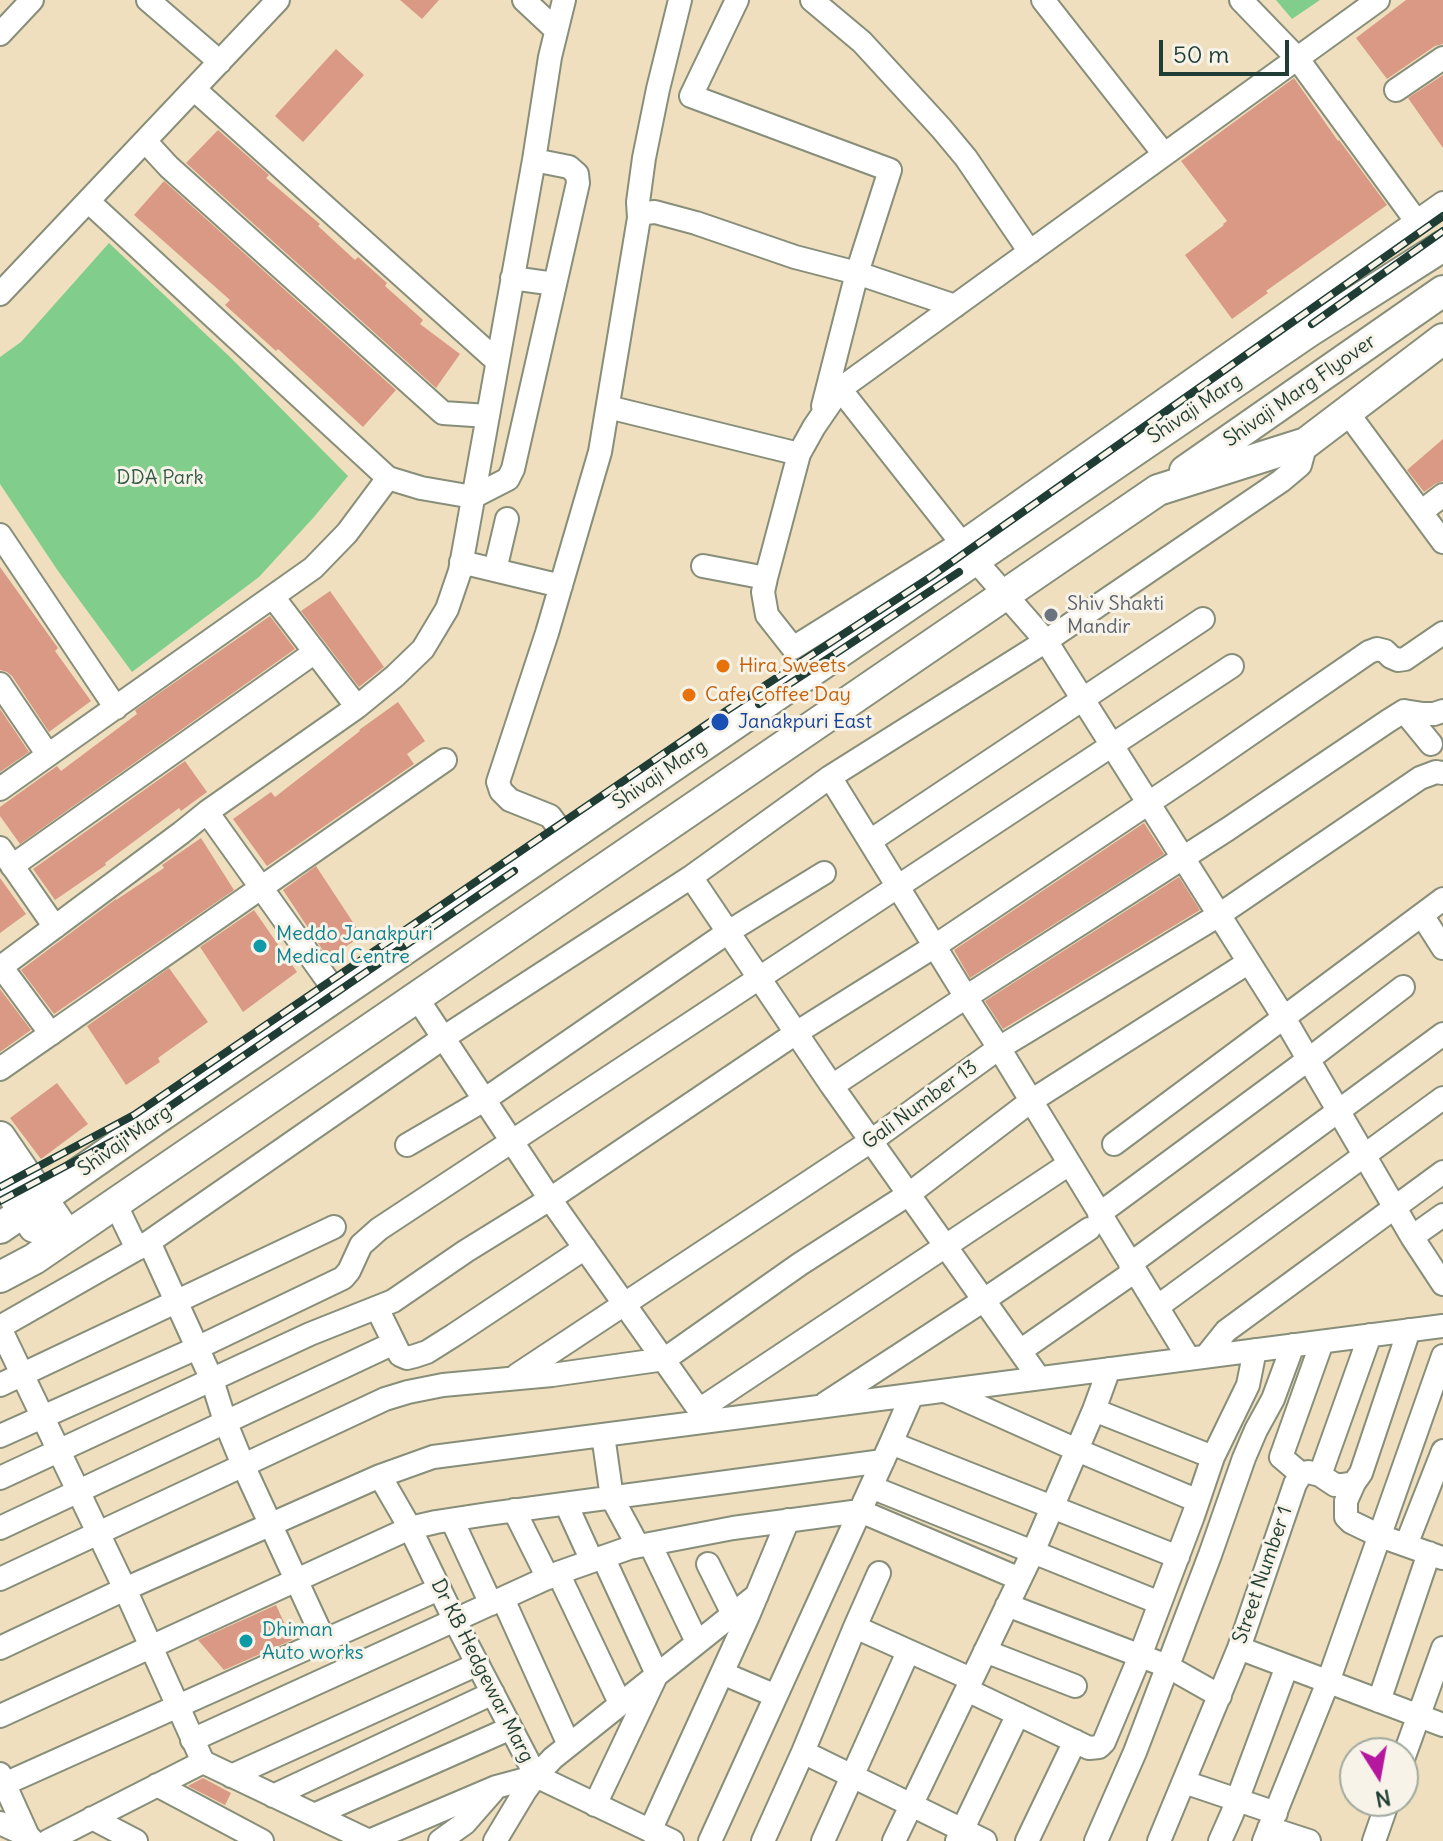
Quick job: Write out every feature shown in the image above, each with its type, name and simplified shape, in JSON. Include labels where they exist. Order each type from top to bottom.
[{"type":"main road","name":"Shivaji Marg","points":[[22,1213],[650,783],[814,653],[1443,246]]},
{"type":"main road","name":"Shivaji Marg Flyover","points":[[1158,490],[1443,291]]},
{"type":"main road","points":[[0,1277],[58,1242],[1158,490],[1306,443],[1443,339]]},
{"type":"main road","points":[[650,783],[677,820]]},
{"type":"main road","points":[[0,1137],[22,1213]]},
{"type":"main road","points":[[0,1175],[22,1213],[58,1242]]},
{"type":"street","points":[[0,34],[32,0]]},
{"type":"street","points":[[148,0],[220,62]]},
{"type":"street","points":[[0,294],[278,0]]},
{"type":"street","points":[[524,0],[556,30]]},
{"type":"street","points":[[51,1034],[0,966],[207,812],[357,707],[423,649],[447,609],[461,562],[550,57],[564,0]]},
{"type":"street","points":[[567,839],[550,816],[510,800],[501,791],[498,782],[600,452],[639,218],[644,158],[680,0]]},
{"type":"street","points":[[737,0],[691,96],[890,170],[857,273],[819,419]]},
{"type":"street","points":[[812,0],[862,42],[941,128],[966,158],[1030,252]]},
{"type":"street","points":[[1043,0],[1164,154]]},
{"type":"street","points":[[1241,0],[1297,58],[1417,222]]},
{"type":"street","points":[[814,653],[793,648],[767,615],[763,592],[799,454],[840,389],[1378,0]]},
{"type":"street","points":[[1396,90],[1443,58]]},
{"type":"street","points":[[194,89],[497,361]]},
{"type":"street","points":[[145,141],[169,167],[443,413],[488,416]]},
{"type":"street","points":[[88,201],[388,478],[421,488],[473,497],[508,479],[513,469],[578,183],[577,174],[569,167],[534,160]]},
{"type":"street","points":[[968,551],[1443,203]]},
{"type":"street","points":[[639,218],[645,213],[655,212],[671,216],[955,306]]},
{"type":"street","points":[[512,278],[555,284]]},
{"type":"street","points":[[840,389],[968,551],[1046,641],[1283,1016],[1412,1237],[1443,1284]]},
{"type":"street","points":[[608,407],[799,454]]},
{"type":"street","points":[[1347,412],[1443,542]]},
{"type":"street","points":[[534,1778],[496,1787],[369,1841],[203,1762],[125,1589],[0,1327],[143,1246],[443,1038],[691,877],[830,777],[1046,641],[1281,481],[1300,465],[1306,443]]},
{"type":"street","points":[[0,789],[313,568],[347,533],[388,478]]},
{"type":"street","points":[[1421,512],[1443,495]]},
{"type":"street","points":[[495,570],[507,519]]},
{"type":"street","points":[[0,535],[116,708]]},
{"type":"street","points":[[461,562],[561,586]]},
{"type":"street","points":[[703,566],[766,578]]},
{"type":"street","points":[[273,597],[357,707]]},
{"type":"street","points":[[870,841],[1203,619]]},
{"type":"street","points":[[0,1478],[310,1334],[393,1301],[796,1033],[935,946],[1369,652],[1377,649],[1398,660],[1405,659],[1443,633]]},
{"type":"street","points":[[55,927],[6,857],[315,652]]},
{"type":"street","points":[[0,1436],[197,1348],[343,1278],[361,1245],[379,1229],[1232,666]]},
{"type":"street","points":[[0,684],[48,755]]},
{"type":"street","points":[[1404,711],[1431,744]]},
{"type":"street","points":[[832,1086],[1404,711],[1423,714],[1443,711]]},
{"type":"street","points":[[0,1069],[445,760]]},
{"type":"street","name":"Gali Number 13","points":[[513,1378],[871,1141],[999,1048],[1219,915],[1420,778],[1436,772],[1443,773]]},
{"type":"street","points":[[830,777],[1069,1164],[1094,1221],[1133,1267],[1157,1307],[1197,1358]]},
{"type":"street","points":[[207,812],[338,995]]},
{"type":"street","points":[[407,1145],[484,1100],[728,932],[824,873]]},
{"type":"street","points":[[691,877],[832,1086],[1039,1378]]},
{"type":"street","points":[[1114,1144],[1443,899]]},
{"type":"street","points":[[1422,915],[1443,948]]},
{"type":"street","points":[[0,1579],[385,1399],[443,1385],[665,1359],[767,1287],[909,1194],[1031,1101],[1249,962]]},
{"type":"street","points":[[821,1406],[984,1300],[1094,1221],[1403,987]]},
{"type":"street","points":[[417,998],[550,1199],[703,1416]]},
{"type":"street","points":[[1020,1351],[1443,1034]]},
{"type":"street","points":[[1157,1307],[1443,1098]]},
{"type":"street","points":[[703,1416],[1069,1164]]},
{"type":"street","points":[[1197,1358],[1226,1331],[1443,1172]]},
{"type":"street","points":[[115,1203],[176,1303],[212,1380],[243,1465],[324,1640]]},
{"type":"street","points":[[1412,1237],[1443,1215]]},
{"type":"street","points":[[0,1385],[334,1227]]},
{"type":"street","points":[[377,1308],[400,1355],[407,1358],[427,1352],[585,1248]]},
{"type":"street","points":[[0,1648],[380,1476],[433,1457],[603,1435],[703,1416],[912,1395],[1443,1326]]},
{"type":"street","points":[[1379,1701],[1436,1556],[1351,1522],[1346,1517],[1346,1501],[1361,1473],[1409,1330]]},
{"type":"street","name":"Street Number 1","points":[[1159,1841],[1239,1648],[1295,1484],[1311,1474],[1370,1335]]},
{"type":"street","points":[[1322,1342],[1281,1457],[1335,1485],[1354,1483]]},
{"type":"street","points":[[0,1528],[394,1343]]},
{"type":"street","points":[[1096,1841],[1135,1752],[1244,1458],[1273,1399],[1293,1345]]},
{"type":"street","points":[[855,1627],[969,1684],[1018,1714],[1089,1748],[1099,1747],[1104,1742],[1140,1656],[1213,1457],[1248,1385],[1255,1350]]},
{"type":"street","points":[[1270,1828],[1328,1682],[1443,1356]]},
{"type":"street","points":[[894,1841],[1033,1552],[1109,1369]]},
{"type":"street","points":[[944,1390],[1198,1501]]},
{"type":"street","points":[[710,1841],[912,1395]]},
{"type":"street","points":[[1094,1410],[1213,1457]]},
{"type":"street","points":[[603,1435],[612,1498],[644,1545],[697,1642]]},
{"type":"street","points":[[1406,1545],[1443,1451]]},
{"type":"street","points":[[0,1716],[410,1528],[887,1452],[1052,1507],[1178,1557]]},
{"type":"street","name":"Dr KB Hedgewar Marg","points":[[380,1476],[410,1528],[534,1778],[595,1805],[638,1832],[672,1841]]},
{"type":"street","points":[[871,1487],[1160,1603]]},
{"type":"street","points":[[566,1504],[657,1674]]},
{"type":"street","points":[[514,1510],[553,1576],[620,1703]]},
{"type":"street","points":[[192,1740],[553,1576],[644,1545],[733,1528],[860,1511],[1020,1579]]},
{"type":"street","points":[[452,1520],[497,1601],[569,1745]]},
{"type":"street","points":[[638,1832],[722,1673],[788,1520]]},
{"type":"street","points":[[708,1564],[733,1614]]},
{"type":"street","points":[[763,1841],[879,1573]]},
{"type":"street","points":[[36,1839],[1,1781],[439,1589]]},
{"type":"street","points":[[495,1841],[534,1778],[569,1745],[757,1595]]},
{"type":"street","points":[[1007,1605],[1167,1666],[1220,1696]]},
{"type":"street","points":[[1239,1648],[1443,1725]]},
{"type":"street","points":[[1411,1737],[1443,1648]]},
{"type":"street","points":[[985,1651],[1075,1686]]},
{"type":"street","points":[[823,1841],[908,1652]]},
{"type":"street","points":[[231,1776],[478,1664]]},
{"type":"street","points":[[1220,1841],[1287,1666]]},
{"type":"street","points":[[722,1673],[776,1696]]},
{"type":"street","points":[[595,1805],[657,1674]]},
{"type":"street","points":[[273,1796],[493,1693]]},
{"type":"street","points":[[960,1836],[1018,1714]]},
{"type":"street","points":[[314,1815],[511,1728]]},
{"type":"street","points":[[1027,1841],[1075,1741]]},
{"type":"street","points":[[803,1752],[911,1805],[960,1836],[985,1841]]},
{"type":"street","points":[[0,1823],[36,1839],[92,1818],[203,1762]]},
{"type":"street","points":[[1184,1782],[1237,1800],[1270,1828],[1309,1841]]},
{"type":"street","points":[[157,1785],[262,1841]]},
{"type":"street","points":[[440,1841],[465,1823],[496,1787]]},
{"type":"street","points":[[1374,1841],[1382,1817]]},
{"type":"street","points":[[92,1818],[136,1841]]},
{"type":"green space","points":[[1276,0],[1320,0],[1292,19]]},
{"type":"green space","name":"DDA Park","points":[[109,243],[230,357],[348,476],[259,577],[132,672],[58,571],[0,484],[0,357],[21,342]]},
{"type":"building","points":[[400,0],[439,0],[422,19]]},
{"type":"building","points":[[1406,0],[1443,0],[1443,44],[1435,46],[1387,79],[1356,38]]},
{"type":"building","points":[[336,49],[364,75],[303,142],[275,116]]},
{"type":"building","points":[[1443,75],[1443,148],[1408,98]]},
{"type":"building","points":[[1294,78],[1387,205],[1266,291],[1268,293],[1232,319],[1185,255],[1227,221],[1181,161]]},
{"type":"building","points":[[218,130],[269,175],[266,178],[320,224],[318,226],[355,260],[358,257],[387,283],[385,286],[423,320],[420,324],[460,354],[436,388],[186,163]]},
{"type":"building","points":[[164,181],[396,390],[363,427],[225,305],[230,300],[134,215]]},
{"type":"building","points":[[1443,439],[1443,481],[1424,492],[1407,470]]},
{"type":"building","points":[[0,567],[58,648],[55,651],[91,701],[49,732],[12,676],[0,670]]},
{"type":"building","points":[[330,591],[384,667],[359,687],[301,611]]},
{"type":"building","points":[[270,616],[295,649],[20,844],[0,816],[0,807],[57,766],[61,771],[137,714],[135,710]]},
{"type":"building","points":[[398,702],[425,741],[407,754],[414,764],[267,866],[233,819],[271,792],[275,797]]},
{"type":"building","points":[[0,709],[29,752],[0,772]]},
{"type":"building","points":[[185,761],[207,792],[181,811],[179,808],[55,900],[33,869]]},
{"type":"building","points":[[1144,823],[1164,854],[970,978],[954,950]]},
{"type":"building","points":[[201,838],[234,890],[54,1014],[21,970]]},
{"type":"building","points":[[316,866],[362,936],[328,958],[283,890]]},
{"type":"building","points":[[1179,877],[1200,910],[1003,1029],[985,1001]]},
{"type":"building","points":[[0,878],[26,914],[0,933]]},
{"type":"building","points":[[254,910],[297,972],[243,1012],[200,947]]},
{"type":"building","points":[[169,968],[208,1022],[158,1058],[160,1062],[126,1085],[87,1026]]},
{"type":"building","points":[[0,989],[31,1030],[0,1052]]},
{"type":"building","points":[[57,1083],[88,1124],[41,1159],[10,1118]]},
{"type":"building","name":"Dhiman Auto works","points":[[276,1605],[292,1640],[224,1670],[198,1640]]},
{"type":"building","points":[[203,1778],[231,1793],[225,1805],[188,1786]]},
{"type":"railway","points":[[0,1187],[134,1115],[726,711],[932,576],[1443,216]]},
{"type":"railway","points":[[1312,324],[1443,231]]},
{"type":"railway","points":[[759,704],[959,572]]},
{"type":"railway","points":[[0,1201],[141,1126],[514,871]]},
{"type":"place","name":"Shiv Shakti Mandir","points":[[1051,615]]},
{"type":"place","name":"Hira Sweets","points":[[723,666]]},
{"type":"place","name":"Cafe Coffee Day","points":[[689,695]]},
{"type":"place","name":"Janakpuri East","points":[[720,722]]},
{"type":"place","name":"Meddo Janakpuri Medical Centre","points":[[260,946]]},
{"type":"place","name":"Dhiman Auto works","points":[[246,1641]]}]
